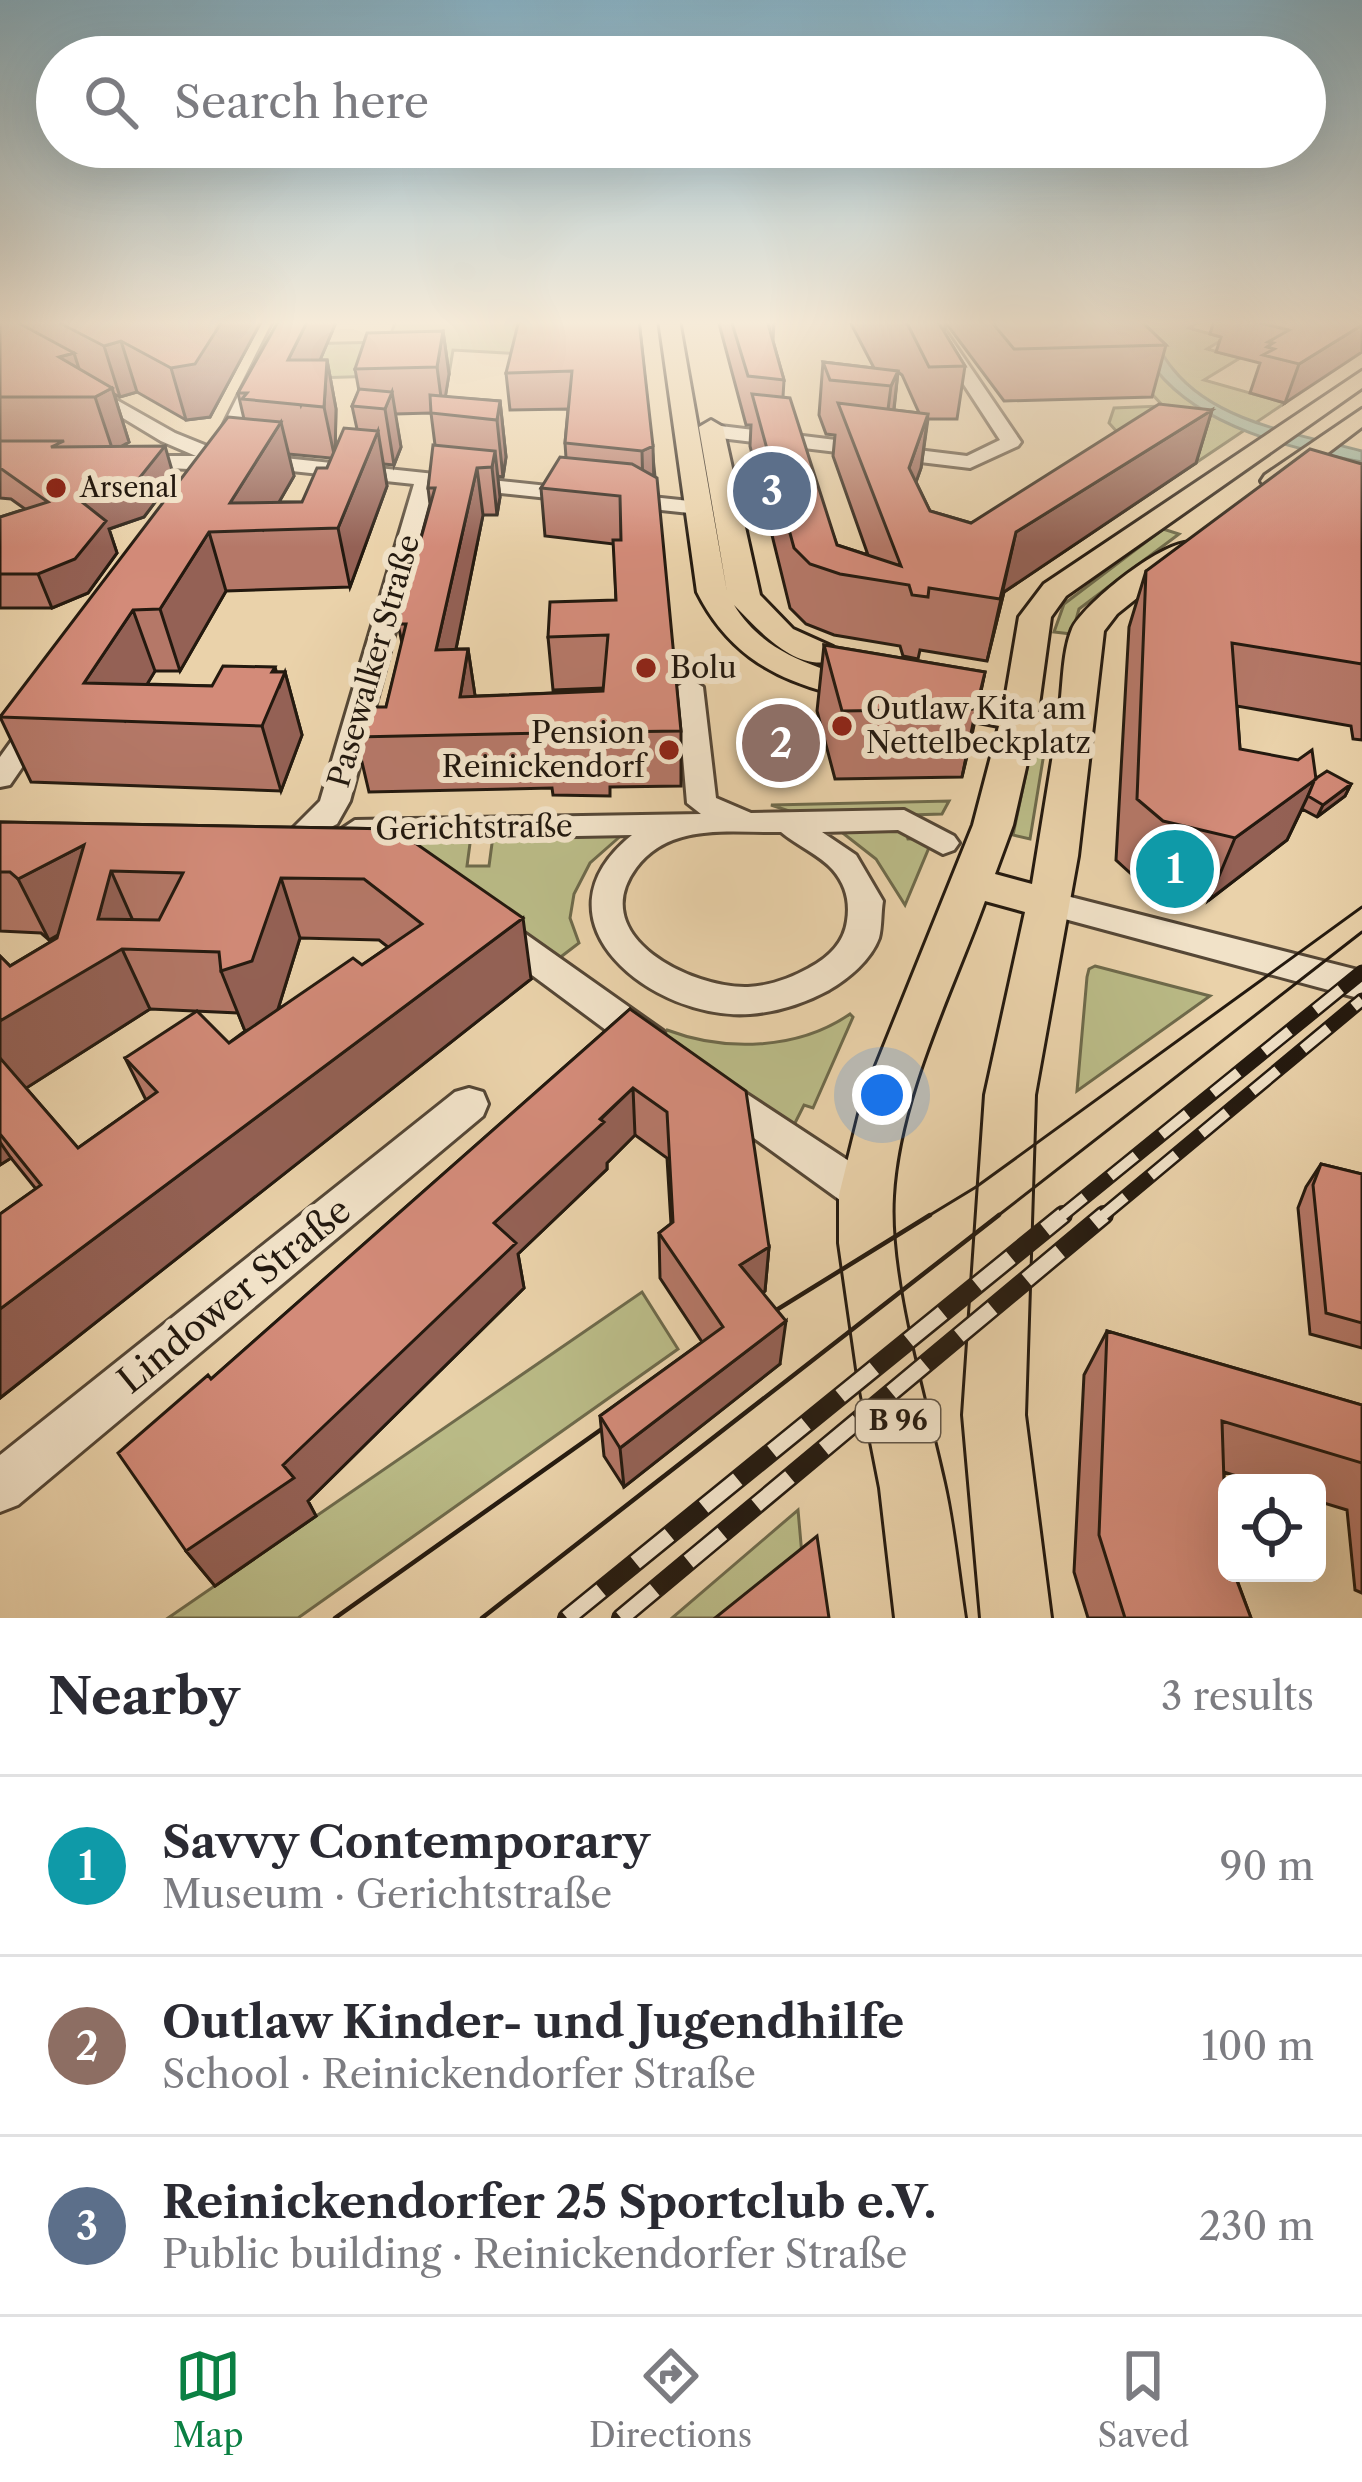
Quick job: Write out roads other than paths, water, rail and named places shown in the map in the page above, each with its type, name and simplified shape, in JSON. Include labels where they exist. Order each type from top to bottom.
[{"type":"main road","points":[[687,396],[713,508],[745,598],[755,613],[782,636],[818,653],[1022,705]]},
{"type":"main road","points":[[705,396],[712,431],[712,592],[720,612],[760,653],[839,687],[1078,715]]},
{"type":"main road","points":[[1022,705],[1035,617],[1054,590],[1337,396]]},
{"type":"main road","points":[[1253,496],[1362,416]]},
{"type":"main road","points":[[1016,1618],[994,1415],[1010,1096],[1047,903],[1088,630],[1097,615],[1215,525],[1174,508]]},
{"type":"main road","points":[[1031,639],[1086,647]]},
{"type":"main road","name":"B 96","points":[[931,1618],[913,1488],[870,1265],[866,1196],[889,1098],[993,825],[1022,705]]},
{"type":"main road","points":[[972,883],[1047,903]]},
{"type":"street","points":[[95,396],[167,437],[217,457],[713,508]]},
{"type":"street","points":[[204,481],[247,396]]},
{"type":"street","points":[[712,431],[970,462],[1011,442],[980,396]]},
{"type":"street","points":[[100,462],[189,463],[217,457]]},
{"type":"street","name":"Pasewalker Straße","points":[[292,832],[326,817],[334,801],[424,481]]},
{"type":"street","points":[[690,687],[702,802],[737,809],[785,822],[831,845],[853,868],[866,893],[866,928],[850,959],[818,984],[783,997],[741,1002],[698,996],[662,982],[630,958],[614,935],[608,901],[616,871],[640,844],[675,826],[737,809]]},
{"type":"street","points":[[0,778],[56,697]]},
{"type":"street","points":[[785,822],[904,820],[943,843]]},
{"type":"street","name":"Gerichtstraße","points":[[292,832],[675,826]]},
{"type":"street","points":[[359,830],[398,858]]},
{"type":"street","points":[[1047,903],[1362,985]]},
{"type":"street","points":[[468,910],[866,1196]]},
{"type":"street","name":"Lindower Straße","points":[[0,1487],[470,1104]]},
{"type":"tram line","points":[[925,1218],[976,1187],[1362,907]]},
{"type":"tram line","points":[[995,1218],[1362,932]]},
{"type":"tram line","points":[[749,1327],[930,1215]]},
{"type":"tram line","points":[[482,1618],[999,1215]]},
{"type":"tram line","points":[[335,1618],[630,1409]]},
{"type":"railway","points":[[1059,1218],[1362,972]]},
{"type":"railway","points":[[1100,1218],[1362,1000]]},
{"type":"railway","points":[[567,1618],[1063,1215]]},
{"type":"railway","points":[[621,1618],[1104,1215]]},
{"type":"place","name":"Arsenal","points":[[56,488]]},
{"type":"place","name":"Reinickendorfer 25 Sportclub e.V.","points":[[772,491]]},
{"type":"place","name":"Bolu","points":[[646,668]]},
{"type":"place","name":"Outlaw Kita am Nettelbeckplatz","points":[[842,726]]},
{"type":"place","name":"Outlaw Kinder- und Jugendhilfe","points":[[781,743]]},
{"type":"place","name":"Pension Reinickendorf","points":[[669,750]]},
{"type":"place","name":"Savvy Contemporary","points":[[1175,869]]}]
